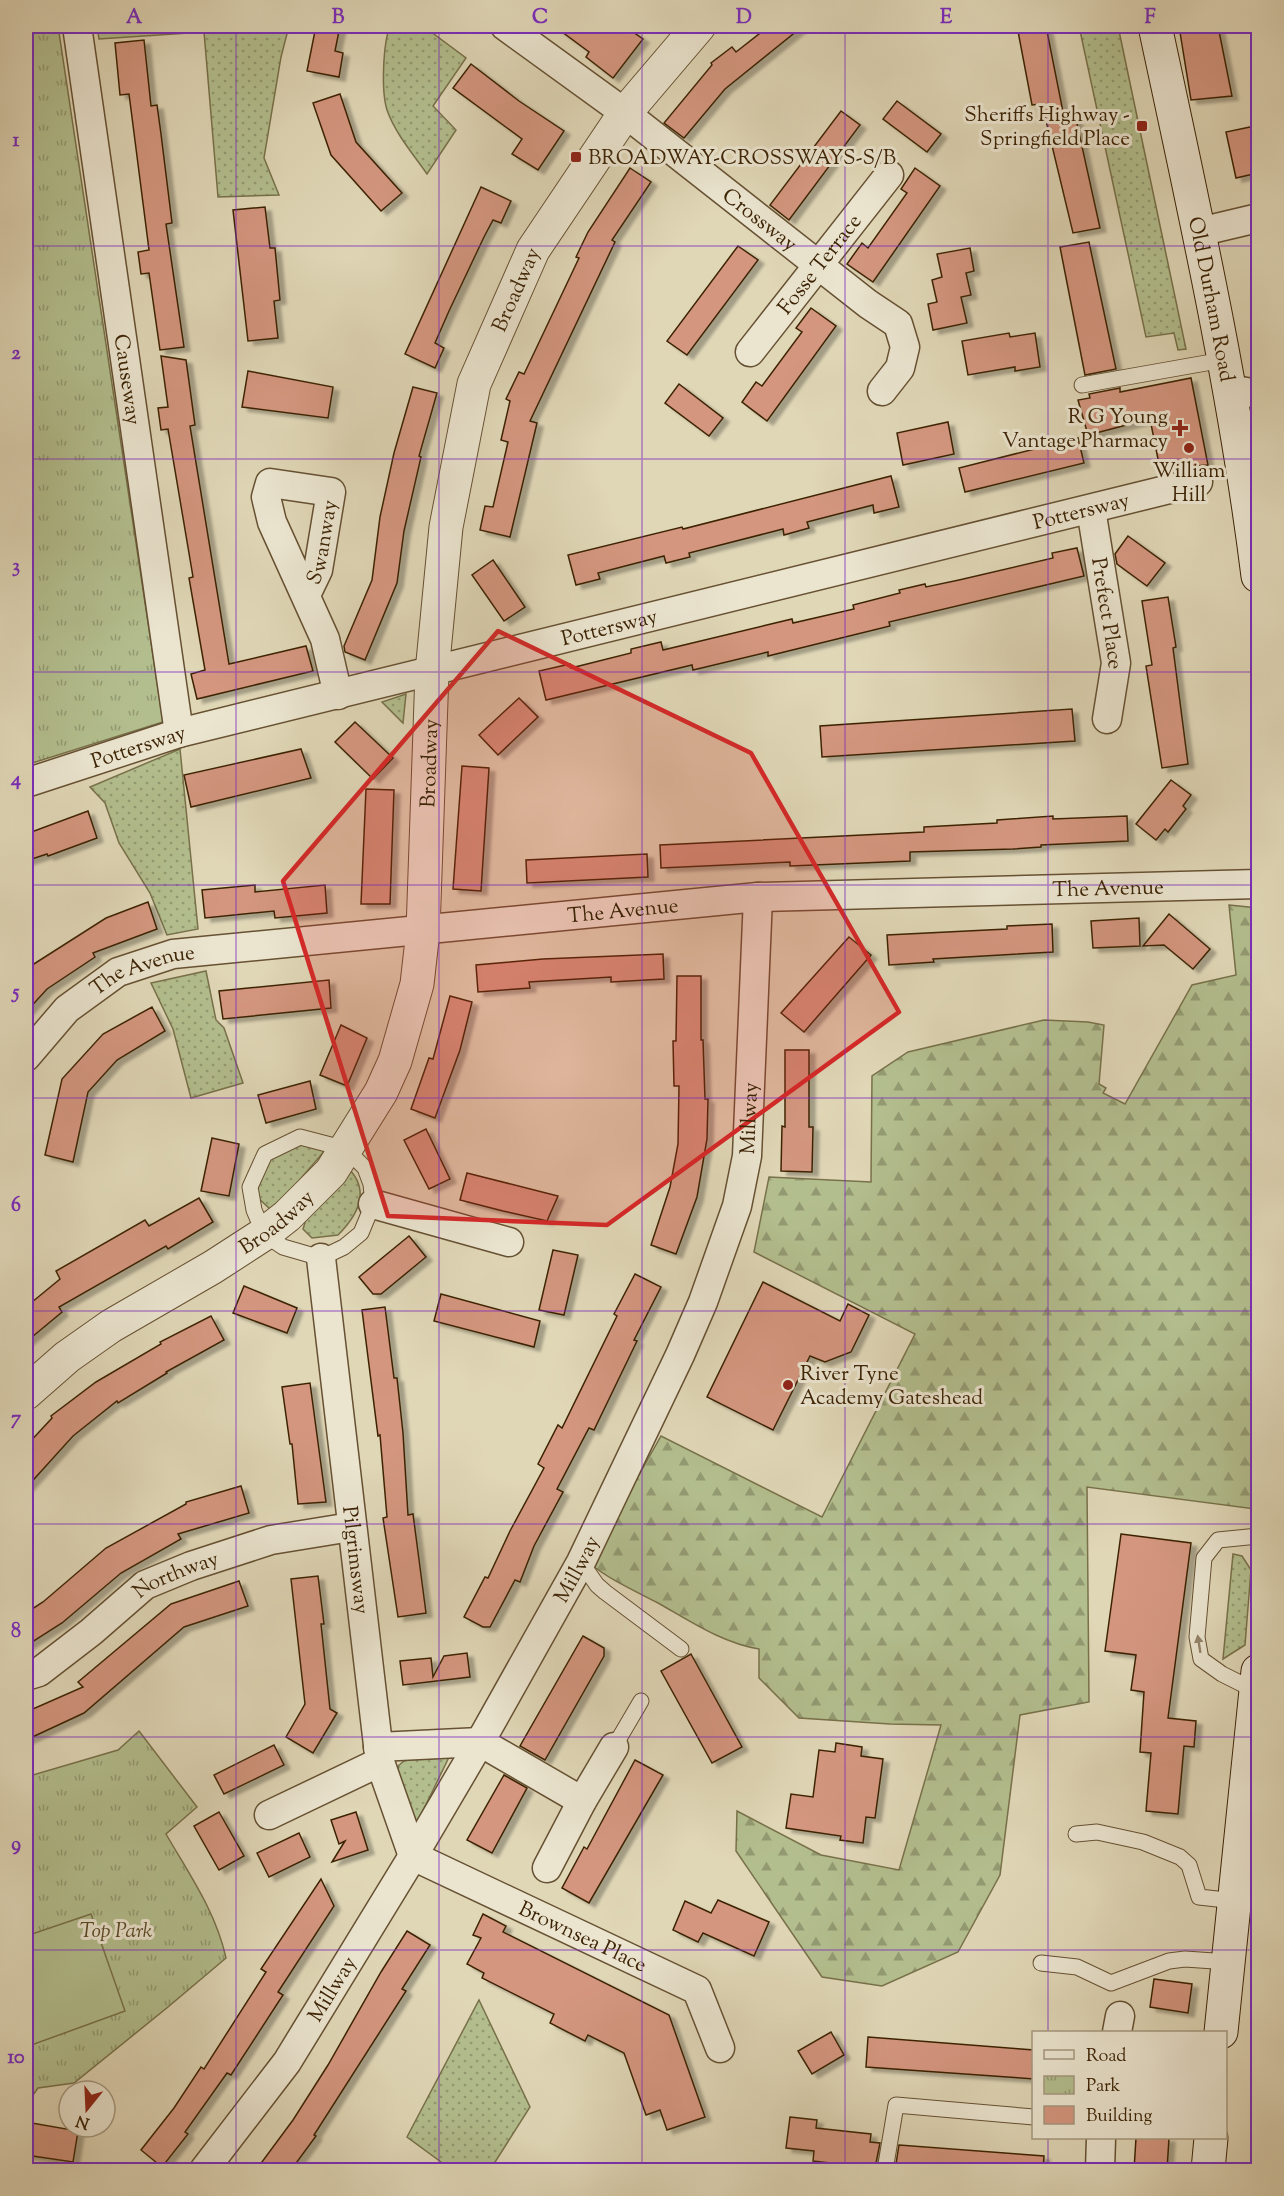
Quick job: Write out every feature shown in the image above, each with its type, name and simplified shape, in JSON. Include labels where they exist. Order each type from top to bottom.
[{"type":"street","name":"Causeway","points":[[77,26],[179,733]]},
{"type":"street","name":"Crossway","points":[[506,26],[625,112],[868,304],[898,324],[905,347],[900,368],[882,391]]},
{"type":"street","name":"Broadway","points":[[26,1393],[67,1357],[111,1326],[213,1267],[264,1234],[308,1196],[331,1172],[381,1092],[395,1060],[417,984],[423,931],[432,672],[446,527],[474,384],[533,250],[625,112],[699,26]]},
{"type":"street","name":"Old Durham Road","points":[[1155,26],[1199,232],[1237,381],[1244,471],[1258,576]]},
{"type":"street","name":"Fosse Terrace","points":[[750,352],[889,175]]},
{"type":"street","points":[[1199,232],[1258,218]]},
{"type":"street","name":"Pottersway","points":[[26,783],[179,733],[1198,482]]},
{"type":"street","name":"Prefect Place","points":[[1091,509],[1116,663],[1107,718]]},
{"type":"street","name":"Swanway","points":[[306,595],[325,639],[338,694]]},
{"type":"street","name":"The Avenue","points":[[26,1057],[67,1009],[118,972],[173,954],[758,897],[1258,884]]},
{"type":"street","name":"Millway","points":[[204,2170],[287,2062],[480,1742],[581,1562],[680,1355],[703,1302],[737,1206],[747,1156],[758,897]]},
{"type":"street","points":[[373,1204],[509,1242]]},
{"type":"street","name":"Pilgrimsway","points":[[321,1258],[379,1754],[413,1856]]},
{"type":"street","name":"Northway","points":[[26,1676],[39,1672],[91,1632],[145,1585],[191,1566],[271,1540],[351,1527]]},
{"type":"street","points":[[1221,2031],[1258,1681]]},
{"type":"street","points":[[269,1815],[379,1754],[480,1742],[582,1801]]},
{"type":"street","points":[[547,1868],[582,1801],[614,1747]]},
{"type":"street","name":"Brownsea Place","points":[[413,1856],[697,1990],[720,2048]]},
{"type":"street","points":[[1100,2170],[1101,2139]]},
{"type":"street","points":[[1208,2170],[1211,2139]]},
{"type":"lane","points":[[1082,385],[1237,381]]},
{"type":"lane","points":[[300,1137],[346,1149],[365,1168],[371,1184],[373,1204],[361,1233],[344,1247],[321,1258],[283,1247],[264,1234],[254,1210],[250,1187],[265,1154],[300,1137]]},
{"type":"lane","points":[[1258,1536],[1218,1540],[1204,1558],[1197,1637],[1201,1659],[1222,1674],[1258,1681]]},
{"type":"lane","points":[[581,1562],[597,1585],[605,1592],[681,1649]]},
{"type":"lane","points":[[614,1747],[641,1701]]},
{"type":"lane","points":[[1076,1834],[1097,1832],[1143,1842],[1180,1857],[1189,1865],[1199,1897],[1235,1901]]},
{"type":"lane","points":[[1041,1963],[1077,1966],[1111,1983],[1169,1961],[1185,1959],[1228,1962]]},
{"type":"lane","points":[[885,2170],[896,2104],[1032,2117]]},
{"type":"highlighted area","points":[[498,631],[751,753],[899,1012],[607,1225],[388,1216],[283,881]]},
{"type":"green space","points":[[26,26],[58,26],[163,722],[26,765]]},
{"type":"green space","points":[[97,26],[289,26],[281,57],[264,158],[279,195],[218,197],[204,32],[99,39]]},
{"type":"green space","points":[[390,26],[423,26],[466,58],[433,106],[456,130],[427,174],[399,135],[390,119],[385,102],[384,68]]},
{"type":"green space","points":[[1079,26],[1118,26],[1186,349],[1178,350],[1174,333],[1146,337]]},
{"type":"green space","points":[[406,694],[403,723],[382,702]]},
{"type":"green space","points":[[180,749],[198,929],[167,935],[150,893],[119,843],[105,803],[90,787]]},
{"type":"green space","points":[[1229,905],[1258,908],[1258,1476],[1255,1509],[1087,1487],[1089,1702],[1020,1715],[1000,1875],[958,1952],[882,1986],[822,1977],[736,1851],[737,1811],[821,1855],[899,1870],[941,1725],[799,1718],[759,1678],[759,1649],[732,1642],[707,1630],[614,1580],[589,1563],[661,1436],[822,1517],[915,1334],[754,1252],[769,1177],[871,1182],[872,1076],[908,1052],[1044,1020],[1104,1025],[1099,1084],[1106,1088],[1103,1093],[1125,1104],[1192,985],[1236,975]]},
{"type":"green space","points":[[206,971],[216,1020],[224,1028],[243,1083],[191,1098],[173,1029],[151,983]]},
{"type":"green space","points":[[310,1144],[327,1148],[285,1197],[270,1209],[256,1196],[266,1165],[278,1152],[286,1148]]},
{"type":"green space","points":[[349,1169],[359,1186],[359,1204],[356,1212],[338,1235],[312,1238],[303,1229],[306,1219]]},
{"type":"green space","points":[[1233,1554],[1242,1556],[1251,1570],[1245,1645],[1223,1659]]},
{"type":"green space","name":"Top Park","points":[[139,1731],[197,1807],[166,1834],[209,1909],[226,1958],[79,2079],[57,2079],[57,2085],[38,2088],[26,2105],[26,1777],[118,1750]]},
{"type":"green space","points":[[453,1749],[418,1821],[410,1819],[398,1779],[398,1766],[410,1756]]},
{"type":"green space","points":[[91,1914],[125,2011],[26,2047],[26,1936]]},
{"type":"green space","points":[[479,2000],[530,2107],[490,2170],[452,2170],[407,2137]]},
{"type":"building","points":[[316,26],[340,26],[335,51],[343,53],[339,77],[307,71]]},
{"type":"building","points":[[554,26],[624,26],[643,39],[613,78],[586,57],[589,52]]},
{"type":"building","points":[[769,26],[803,26],[725,89],[684,138],[664,123],[712,65],[711,63],[732,47],[736,52]]},
{"type":"building","points":[[1017,26],[1046,26],[1063,112],[1074,110],[1100,228],[1073,233],[1042,104],[1032,105]]},
{"type":"building","points":[[1179,26],[1218,26],[1232,96],[1191,100]]},
{"type":"building","points":[[144,40],[151,106],[157,105],[161,134],[172,223],[166,224],[184,347],[160,350],[149,273],[141,274],[138,252],[149,250],[129,94],[120,95],[115,43]]},
{"type":"building","points":[[471,64],[519,101],[564,131],[538,170],[512,154],[522,139],[453,88]]},
{"type":"building","points":[[340,94],[356,142],[402,193],[381,211],[331,155],[313,103]]},
{"type":"building","points":[[897,101],[941,134],[927,152],[883,119]]},
{"type":"building","points":[[841,111],[860,125],[789,220],[770,205]]},
{"type":"building","points":[[1255,126],[1258,143],[1258,173],[1236,178],[1226,132]]},
{"type":"building","points":[[630,168],[651,182],[612,240],[615,242],[530,421],[537,423],[510,537],[480,530],[485,506],[493,507],[508,442],[501,440],[510,401],[506,399],[519,372],[524,374],[579,258],[576,257],[588,232]]},
{"type":"building","points":[[915,168],[940,186],[873,282],[847,264],[862,243],[868,248],[907,193],[901,189]]},
{"type":"building","points":[[481,187],[511,201],[501,223],[493,220],[449,311],[435,343],[444,348],[435,368],[405,354]]},
{"type":"building","points":[[265,207],[270,248],[275,248],[280,300],[274,301],[278,338],[248,341],[233,210]]},
{"type":"building","points":[[1089,242],[1116,369],[1085,375],[1060,247]]},
{"type":"building","points":[[738,246],[758,260],[687,355],[667,341]]},
{"type":"building","points":[[970,248],[974,271],[966,273],[971,295],[961,297],[967,323],[933,330],[928,304],[937,302],[932,280],[942,277],[937,254]]},
{"type":"building","points":[[811,308],[836,326],[767,421],[742,402],[756,382],[762,386],[802,332],[796,328]]},
{"type":"building","points":[[1009,333],[1010,337],[1035,333],[1040,367],[1015,371],[1015,367],[968,375],[962,341]]},
{"type":"building","points":[[161,356],[186,360],[195,425],[190,426],[229,664],[306,646],[313,671],[197,699],[191,674],[205,670],[189,578],[193,577],[168,429],[161,430],[158,408],[168,407]]},
{"type":"building","points":[[248,371],[333,387],[328,418],[242,407]]},
{"type":"building","points":[[1191,378],[1208,465],[1161,474],[1150,419],[1088,435],[1078,400],[1090,398],[1089,394],[1120,388],[1120,392]]},
{"type":"building","points":[[679,384],[723,418],[709,436],[665,403]]},
{"type":"building","points":[[413,387],[437,393],[419,456],[421,457],[404,531],[397,583],[365,660],[345,652],[344,646],[372,580],[380,517],[394,453]]},
{"type":"building","points":[[948,422],[954,454],[903,465],[897,433]]},
{"type":"building","points":[[1078,438],[1084,463],[965,492],[959,468]]},
{"type":"building","points":[[891,476],[899,507],[874,513],[873,505],[807,522],[809,528],[784,535],[783,529],[689,553],[690,557],[666,563],[664,556],[598,573],[600,579],[576,585],[568,555],[682,527],[683,529]]},
{"type":"building","points":[[1128,536],[1165,563],[1147,586],[1117,564],[1115,554]]},
{"type":"building","points":[[1077,548],[1084,576],[889,622],[890,626],[768,656],[768,652],[693,670],[692,665],[546,700],[539,671],[570,664],[571,668],[631,653],[631,649],[661,642],[663,650],[792,619],[793,623],[854,609],[853,605],[900,593],[899,590],[925,584],[926,587],[1053,558],[1052,553]]},
{"type":"building","points":[[493,560],[525,607],[504,621],[472,575]]},
{"type":"building","points":[[1168,597],[1176,647],[1173,648],[1188,764],[1162,768],[1146,666],[1152,665],[1142,601]]},
{"type":"building","points":[[519,698],[538,717],[498,755],[479,735]]},
{"type":"building","points":[[1072,709],[1075,741],[822,757],[820,726]]},
{"type":"building","points":[[355,722],[393,758],[373,779],[335,742]]},
{"type":"building","points":[[301,749],[311,778],[191,807],[184,775]]},
{"type":"building","points":[[462,766],[489,768],[481,891],[453,889]]},
{"type":"building","points":[[1171,780],[1191,795],[1183,806],[1186,809],[1168,832],[1165,829],[1156,840],[1136,824]]},
{"type":"building","points":[[366,789],[394,790],[390,904],[361,904]]},
{"type":"building","points":[[88,811],[97,838],[48,856],[47,854],[26,861],[26,834]]},
{"type":"building","points":[[1053,816],[1053,819],[1127,816],[1128,841],[1041,845],[1041,847],[1013,849],[910,852],[910,861],[790,866],[790,862],[661,868],[660,845],[924,832],[924,827],[997,823],[997,820]]},
{"type":"building","points":[[647,854],[648,877],[527,883],[526,860]]},
{"type":"building","points":[[255,885],[255,892],[325,885],[327,913],[275,918],[274,911],[205,918],[202,890]]},
{"type":"building","points":[[148,902],[157,929],[93,953],[95,957],[47,989],[26,1012],[26,969],[106,918]]},
{"type":"building","points":[[1169,914],[1210,949],[1193,969],[1164,945],[1143,946]]},
{"type":"building","points":[[1139,918],[1140,946],[1093,948],[1091,921]]},
{"type":"building","points":[[1052,924],[1053,952],[933,959],[934,962],[889,965],[887,935],[1007,929],[1007,926]]},
{"type":"building","points":[[849,937],[871,955],[804,1032],[781,1013]]},
{"type":"building","points":[[663,954],[664,979],[611,982],[611,977],[529,982],[530,988],[478,992],[476,965],[543,959]]},
{"type":"building","points":[[677,976],[701,976],[701,1040],[703,1040],[705,1099],[708,1099],[707,1139],[697,1197],[676,1254],[651,1245],[670,1187],[678,1144],[679,1086],[674,1086],[673,1041],[676,1041]]},
{"type":"building","points":[[329,980],[331,1008],[223,1019],[219,991]]},
{"type":"building","points":[[450,996],[472,1002],[460,1050],[435,1118],[411,1109],[429,1058],[433,1059]]},
{"type":"building","points":[[152,1007],[165,1031],[117,1060],[88,1092],[73,1162],[45,1155],[62,1079],[103,1034]]},
{"type":"building","points":[[341,1025],[367,1038],[347,1086],[320,1075]]},
{"type":"building","points":[[785,1050],[809,1050],[809,1127],[813,1127],[812,1172],[781,1171],[782,1126],[785,1127]]},
{"type":"building","points":[[310,1081],[316,1109],[266,1123],[258,1095]]},
{"type":"building","points":[[426,1129],[450,1179],[429,1189],[404,1140]]},
{"type":"building","points":[[212,1138],[239,1144],[229,1196],[201,1191]]},
{"type":"building","points":[[467,1173],[558,1196],[547,1221],[503,1211],[460,1200]]},
{"type":"building","points":[[199,1198],[213,1222],[168,1249],[166,1246],[59,1307],[62,1312],[26,1342],[26,1307],[60,1279],[56,1271],[145,1220],[149,1226]]},
{"type":"building","points":[[409,1236],[426,1257],[381,1294],[373,1294],[359,1277]]},
{"type":"building","points":[[553,1250],[578,1255],[564,1315],[539,1310]]},
{"type":"building","points":[[635,1274],[661,1287],[634,1340],[637,1341],[594,1430],[589,1428],[557,1489],[563,1492],[534,1546],[520,1582],[515,1580],[490,1627],[483,1627],[464,1617],[485,1577],[488,1578],[544,1468],[538,1464],[558,1425],[562,1428],[617,1316],[614,1314]]},
{"type":"building","points":[[763,1282],[840,1321],[848,1304],[869,1315],[851,1352],[825,1362],[810,1356],[773,1430],[707,1397]]},
{"type":"building","points":[[244,1286],[297,1308],[287,1333],[233,1313]]},
{"type":"building","points":[[441,1294],[540,1321],[534,1347],[434,1321]]},
{"type":"building","points":[[385,1307],[394,1378],[397,1378],[408,1515],[413,1514],[426,1613],[398,1617],[383,1518],[387,1517],[380,1435],[378,1436],[362,1310]]},
{"type":"building","points":[[211,1316],[224,1340],[166,1372],[118,1403],[117,1401],[73,1436],[26,1488],[26,1446],[52,1418],[51,1416],[96,1382],[161,1344],[160,1342]]},
{"type":"building","points":[[310,1383],[326,1502],[298,1504],[292,1444],[290,1444],[282,1387]]},
{"type":"building","points":[[241,1486],[249,1513],[178,1534],[181,1539],[121,1573],[62,1623],[26,1646],[26,1613],[43,1602],[106,1548],[186,1502]]},
{"type":"building","points":[[1121,1534],[1191,1543],[1168,1718],[1196,1721],[1194,1747],[1184,1746],[1178,1814],[1146,1811],[1151,1753],[1140,1752],[1144,1692],[1131,1690],[1136,1655],[1105,1651]]},
{"type":"building","points":[[318,1576],[330,1709],[337,1713],[313,1753],[286,1737],[305,1704],[291,1579]]},
{"type":"building","points":[[239,1581],[248,1606],[184,1627],[84,1713],[26,1740],[26,1712],[83,1687],[78,1682],[171,1604]]},
{"type":"building","points":[[583,1636],[604,1648],[604,1656],[545,1760],[520,1746]]},
{"type":"building","points":[[467,1653],[470,1677],[403,1685],[400,1661],[431,1658],[433,1677],[444,1656]]},
{"type":"building","points":[[691,1654],[742,1747],[712,1763],[661,1671]]},
{"type":"building","points":[[836,1743],[862,1747],[861,1756],[883,1759],[875,1818],[866,1817],[863,1843],[840,1840],[841,1836],[786,1828],[791,1794],[813,1797],[819,1750],[835,1752]]},
{"type":"building","points":[[274,1745],[284,1765],[224,1794],[214,1775]]},
{"type":"building","points":[[635,1760],[663,1775],[589,1903],[562,1888],[584,1847],[587,1849]]},
{"type":"building","points":[[504,1775],[527,1788],[492,1853],[467,1840]]},
{"type":"building","points":[[219,1812],[244,1856],[219,1870],[194,1826]]},
{"type":"building","points":[[356,1812],[368,1850],[332,1862],[345,1841],[339,1844],[331,1820]]},
{"type":"building","points":[[299,1833],[310,1857],[269,1877],[257,1853]]},
{"type":"building","points":[[321,1879],[334,1906],[278,1992],[283,1995],[231,2075],[227,2073],[185,2132],[188,2134],[162,2167],[141,2150],[174,2108],[201,2067],[204,2069],[266,1972],[261,1969]]},
{"type":"building","points":[[718,1900],[769,1922],[754,1956],[703,1933],[698,1942],[673,1930],[685,1901],[711,1913]]},
{"type":"building","points":[[483,1914],[506,1926],[503,1932],[669,2015],[705,2117],[667,2130],[660,2110],[646,2115],[624,2053],[588,2035],[585,2041],[550,2023],[554,2014],[482,1978],[484,1973],[467,1964],[481,1938],[473,1935]]},
{"type":"building","points":[[407,1931],[430,1945],[402,1989],[406,1991],[314,2135],[316,2136],[291,2170],[256,2170],[293,2120],[328,2065]]},
{"type":"building","points":[[1154,1979],[1192,1984],[1188,2013],[1150,2007]]},
{"type":"building","points":[[831,2032],[844,2055],[812,2074],[798,2051]]},
{"type":"building","points":[[868,2037],[1032,2050],[1032,2079],[866,2067]]},
{"type":"building","points":[[790,2117],[817,2120],[816,2128],[871,2134],[870,2142],[880,2143],[875,2168],[813,2161],[814,2151],[786,2148]]},
{"type":"building","points":[[26,2122],[57,2127],[57,2139],[77,2139],[73,2162],[26,2155]]},
{"type":"building","points":[[1136,2139],[1169,2139],[1167,2170],[1134,2170]]},
{"type":"building","points":[[899,2145],[1044,2156],[1043,2170],[895,2170]]},
{"type":"place","name":"Sheriffs Highway - Springfield Place","points":[[1142,126]]},
{"type":"place","name":"BROADWAY-CROSSWAYS-S/B","points":[[576,157]]},
{"type":"place","name":"R G Young Vantage Pharmacy","points":[[1180,428]]},
{"type":"place","name":"William Hill","points":[[1189,448]]},
{"type":"place","name":"River Tyne Academy Gateshead","points":[[788,1385]]}]
